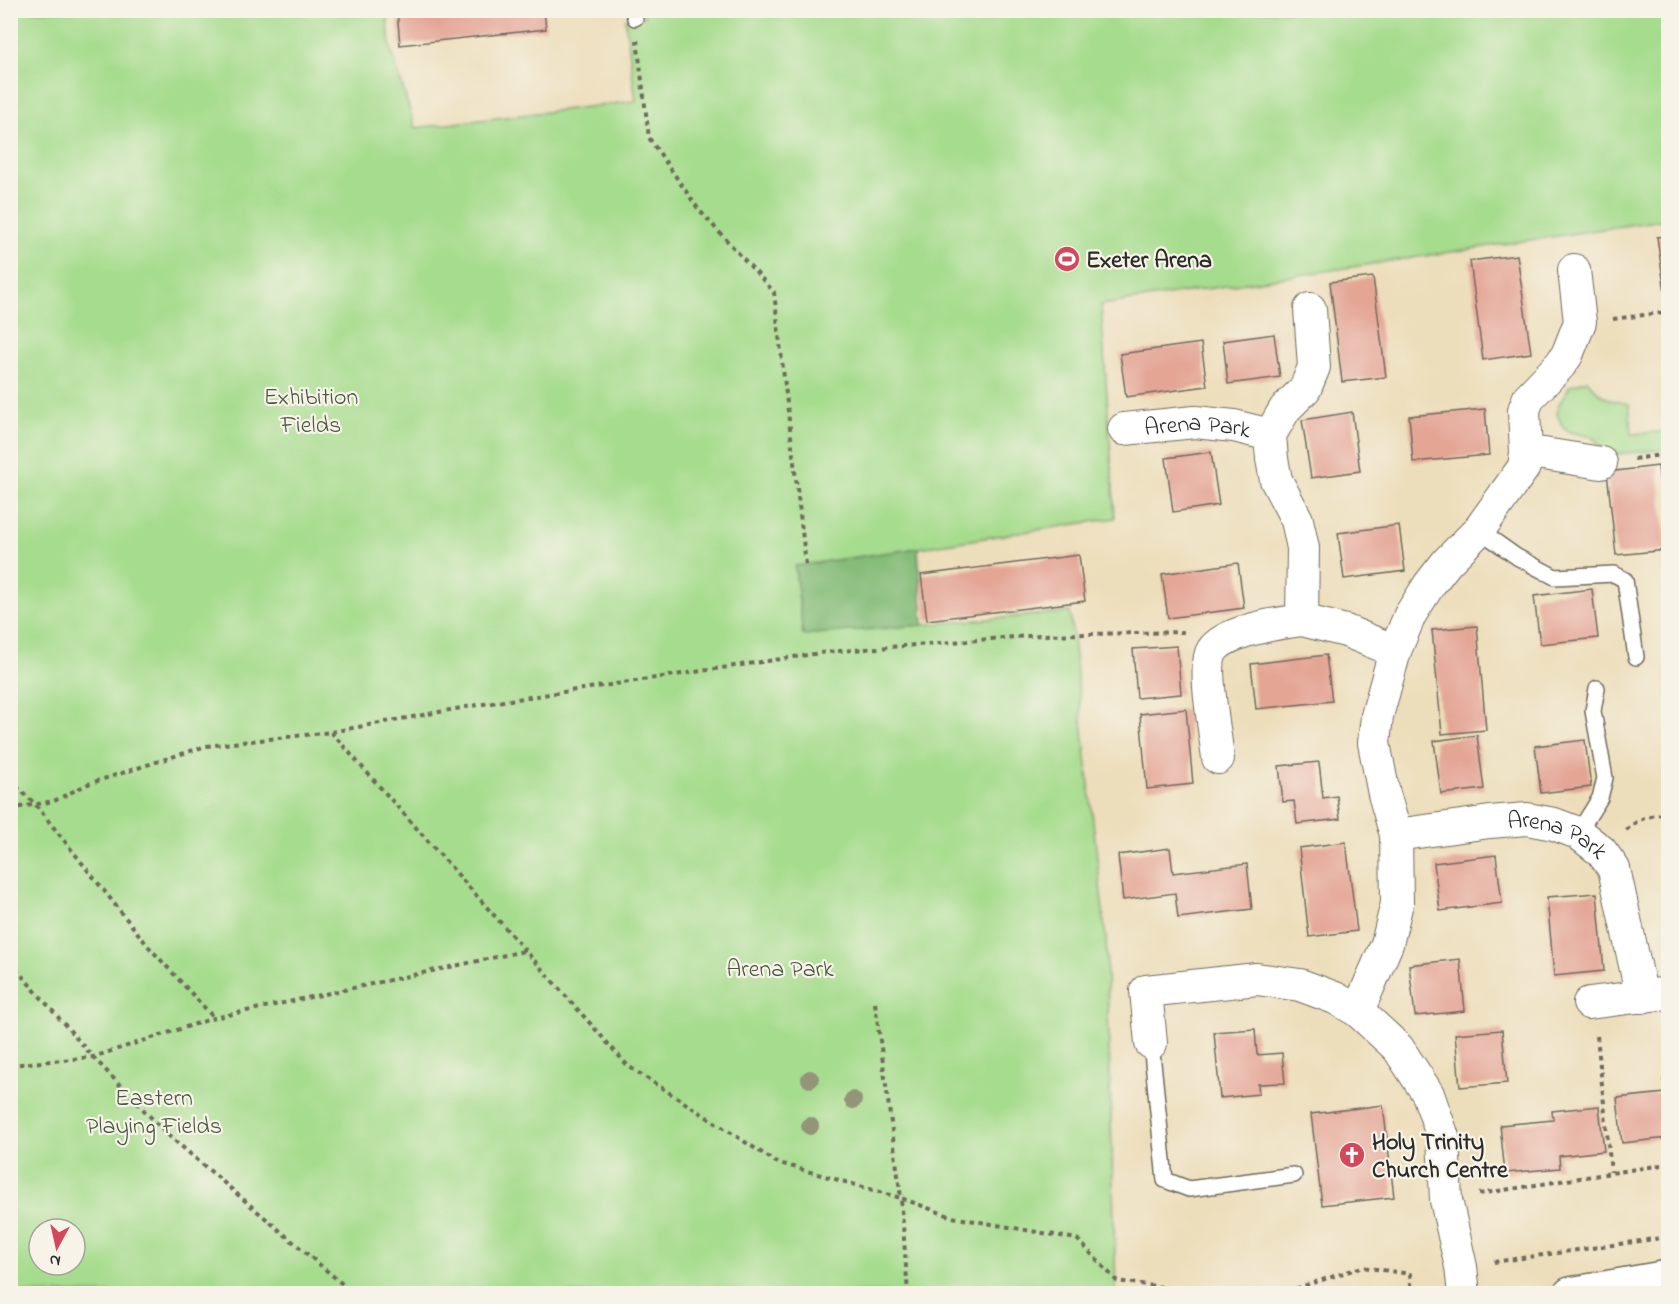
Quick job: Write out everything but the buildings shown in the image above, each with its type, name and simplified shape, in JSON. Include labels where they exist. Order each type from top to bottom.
[{"type":"street","points":[[1358,1011],[1387,944],[1397,903],[1396,835],[1384,794],[1374,743],[1377,716],[1395,651],[1410,615],[1429,585],[1447,562],[1479,530],[1524,468],[1526,453],[1524,410],[1529,397],[1568,355],[1580,322],[1574,270]]},
{"type":"street","name":"Arena Park","points":[[1302,620],[1302,548],[1297,520],[1276,480],[1270,435],[1285,409],[1305,389],[1314,367],[1310,309]]},
{"type":"street","name":"Arena Park","points":[[1124,429],[1195,422],[1234,426],[1270,435]]},
{"type":"street","points":[[1526,453],[1601,463]]},
{"type":"street","points":[[1218,758],[1207,668],[1212,651],[1228,637],[1269,624],[1302,620],[1346,631],[1395,651]]},
{"type":"street","name":"Arena Park","points":[[1396,835],[1527,819],[1554,824],[1590,842],[1614,869],[1655,995],[1589,1003]]},
{"type":"street","points":[[1151,1043],[1146,991],[1257,979],[1300,986],[1335,998],[1358,1011],[1398,1048],[1428,1094],[1443,1137],[1446,1200],[1462,1280]]},
{"type":"street","points":[[1570,1293],[1668,1277]]},
{"type":"lane","points":[[1479,530],[1516,557],[1555,577],[1614,574],[1625,580],[1636,657]]},
{"type":"lane","points":[[1590,842],[1605,778],[1593,711],[1597,688]]},
{"type":"lane","points":[[1151,1043],[1165,1180],[1189,1190],[1294,1175]]},
{"type":"path","points":[[634,14],[649,138],[699,210],[774,292],[806,565]]},
{"type":"path","points":[[1580,322],[1668,312]]},
{"type":"path","points":[[10,809],[54,801],[88,784],[206,746],[331,732],[477,705],[827,652],[1041,635],[1184,632],[1228,637]]},
{"type":"path","points":[[331,732],[628,1065],[776,1162],[901,1197],[952,1217],[1077,1239],[1117,1281],[1215,1293]]},
{"type":"path","points":[[10,780],[34,804],[148,946],[214,1018]]},
{"type":"path","points":[[1590,842],[1647,816],[1668,813]]},
{"type":"path","points":[[10,1065],[93,1057],[214,1018],[525,951]]},
{"type":"path","points":[[10,962],[93,1057],[166,1134],[354,1293]]},
{"type":"path","points":[[875,1003],[901,1197],[908,1293]]},
{"type":"path","points":[[1589,1003],[1596,1030],[1611,1172]]},
{"type":"path","points":[[1446,1200],[1668,1164]]},
{"type":"path","points":[[1462,1280],[1668,1237]]},
{"type":"path","points":[[1279,1293],[1362,1268],[1410,1274],[1412,1293]]},
{"type":"green space","points":[[10,11],[387,11],[390,46],[415,128],[636,101],[625,19],[644,17],[643,11],[1668,11],[1668,219],[1101,305],[1115,518],[795,567],[803,635],[1070,612],[1106,939],[1116,1293],[11,1293]]},
{"type":"green space","points":[[1587,380],[1605,397],[1629,404],[1632,434],[1668,431],[1668,449],[1608,455],[1593,437],[1570,432],[1563,428],[1557,414],[1559,404],[1570,386]]},
{"type":"green space","points":[[918,548],[923,625],[803,635],[795,566]]},
{"type":"place","name":"Exeter Arena","points":[[1067,259]]},
{"type":"place","name":"Holy Trinity Church Centre","points":[[1352,1155]]},
{"type":"park label","name":"Exhibition Fields","points":[[311,410]]},
{"type":"park label","name":"Eastern Playing Fields","points":[[154,1111]]}]
